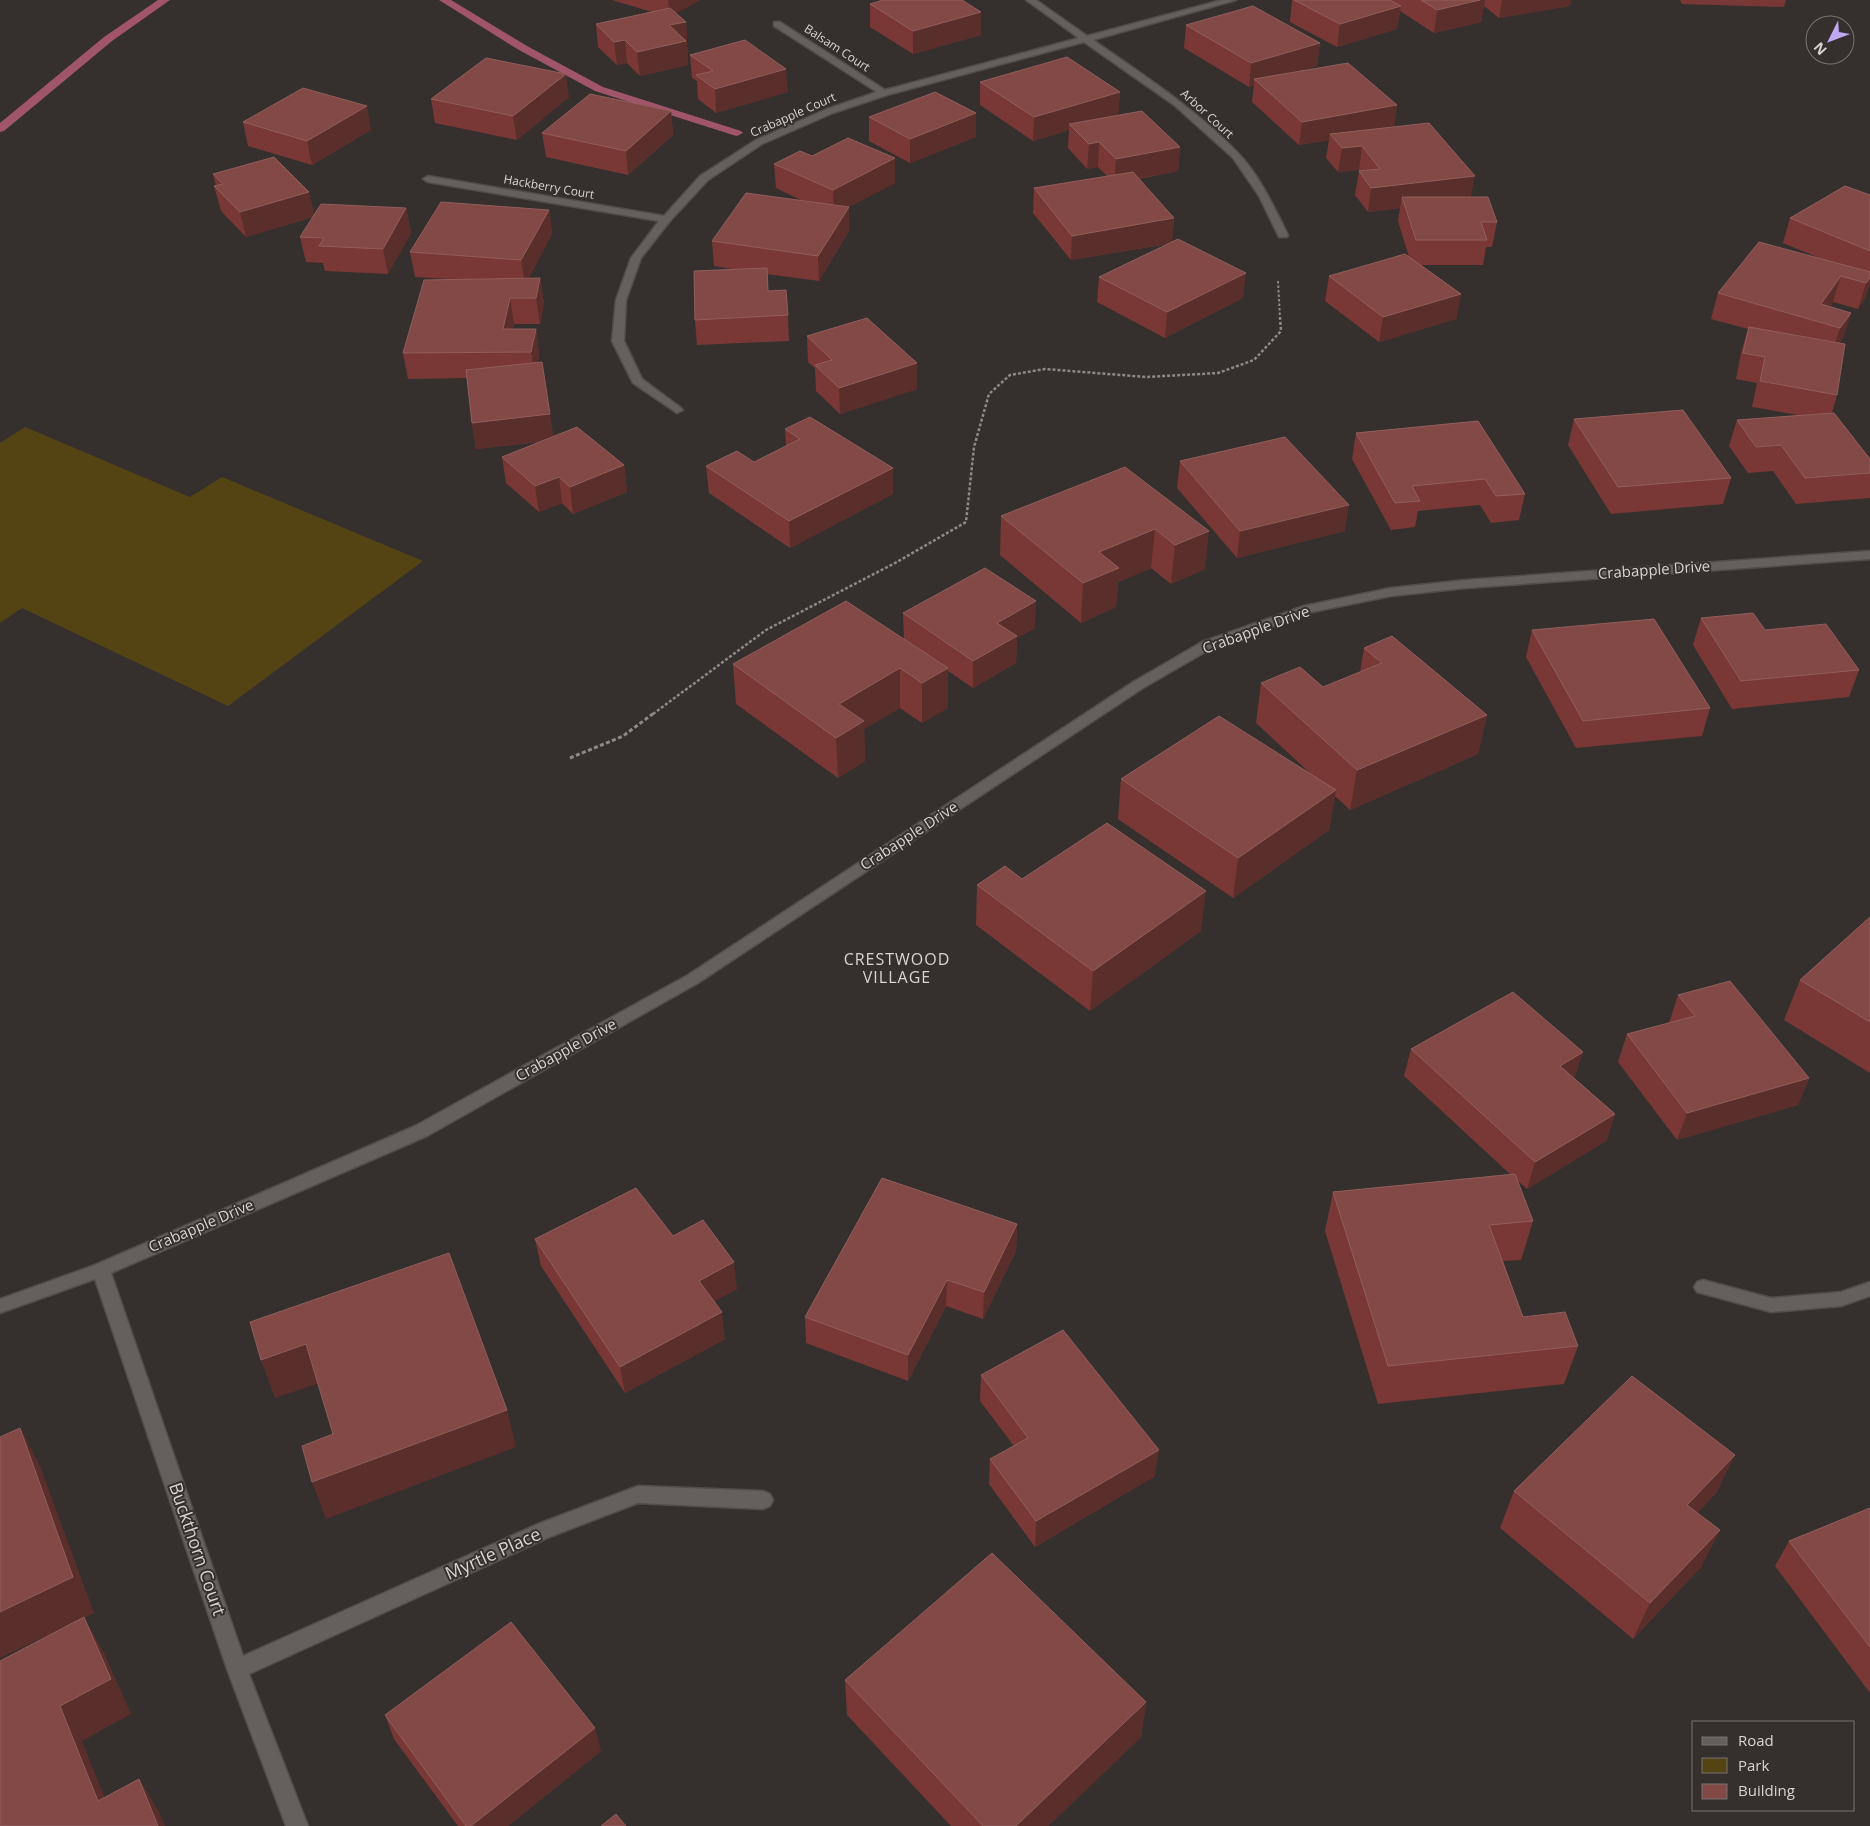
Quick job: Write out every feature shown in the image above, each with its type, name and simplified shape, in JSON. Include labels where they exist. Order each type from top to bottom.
[{"type":"street","name":"Arbor Court","points":[[1030,0],[1177,103],[1236,156],[1264,196],[1283,235]]},
{"type":"street","points":[[1086,39],[1232,0]]},
{"type":"street","name":"Balsam Court","points":[[777,24],[884,93]]},
{"type":"street","name":"Crabapple Court","points":[[677,410],[637,381],[618,341],[621,300],[636,258],[666,219],[704,178],[760,142],[830,111],[884,93],[1086,39]]},
{"type":"street","name":"Hackberry Court","points":[[428,179],[666,219]]},
{"type":"street","name":"Crabapple Drive","points":[[0,1306],[101,1270],[421,1131],[693,979],[1138,685],[1207,645],[1309,609],[1391,592],[1466,584],[1870,555]]},
{"type":"street","name":"Buckthorn Court","points":[[101,1270],[237,1669],[297,1826]]},
{"type":"street","points":[[1703,1288],[1771,1305],[1841,1299],[1870,1289]]},
{"type":"street","name":"Myrtle Place","points":[[237,1669],[545,1530],[638,1494],[763,1500]]},
{"type":"path","points":[[570,758],[623,736],[766,630],[897,562],[966,522],[974,447],[989,394],[1010,375],[1045,370],[1146,377],[1218,373],[1254,360],[1281,331],[1278,281]]},
{"type":"green space","points":[[25,427],[190,497],[222,477],[423,561],[228,706],[22,608],[0,623],[0,443]]},
{"type":"building","points":[[883,0],[962,0],[981,12],[913,31],[870,4]]},
{"type":"building","points":[[1294,0],[1390,0],[1401,6],[1340,24]]},
{"type":"building","points":[[1421,0],[1480,0],[1437,10]]},
{"type":"building","points":[[1253,6],[1320,43],[1251,63],[1186,25]]},
{"type":"building","points":[[670,8],[686,22],[669,25],[686,41],[637,52],[625,40],[614,42],[596,24]]},
{"type":"building","points":[[745,40],[786,69],[715,89],[696,75],[713,71],[690,55]]},
{"type":"building","points":[[1067,57],[1120,92],[1034,117],[980,82]]},
{"type":"building","points":[[486,58],[566,74],[513,116],[431,99]]},
{"type":"building","points":[[1348,63],[1397,105],[1302,122],[1254,79]]},
{"type":"building","points":[[303,88],[367,106],[307,141],[243,122]]},
{"type":"building","points":[[935,92],[976,113],[910,139],[869,117]]},
{"type":"building","points":[[590,94],[671,111],[626,151],[542,133]]},
{"type":"building","points":[[1142,111],[1180,147],[1116,159],[1099,142],[1089,144],[1069,124]]},
{"type":"building","points":[[1429,123],[1475,176],[1371,188],[1359,171],[1380,169],[1362,146],[1342,148],[1330,134]]},
{"type":"building","points":[[848,138],[895,158],[833,190],[774,164],[800,151],[812,156]]},
{"type":"building","points":[[274,157],[309,192],[240,212],[214,186],[223,184],[213,174]]},
{"type":"building","points":[[1133,172],[1174,218],[1072,236],[1034,188]]},
{"type":"building","points":[[1845,186],[1870,195],[1870,251],[1790,218]]},
{"type":"building","points":[[746,193],[849,207],[818,256],[712,241]]},
{"type":"building","points":[[1402,197],[1488,197],[1497,222],[1481,222],[1487,240],[1416,240]]},
{"type":"building","points":[[441,202],[549,210],[521,260],[410,252]]},
{"type":"building","points":[[321,204],[406,208],[383,249],[319,246],[324,238],[300,237]]},
{"type":"building","points":[[1178,239],[1246,273],[1167,312],[1099,277]]},
{"type":"building","points":[[1759,242],[1870,272],[1870,278],[1866,283],[1841,276],[1821,304],[1851,313],[1840,328],[1718,293]]},
{"type":"building","points":[[1405,254],[1461,294],[1383,317],[1329,276]]},
{"type":"building","points":[[767,268],[768,291],[786,290],[788,315],[695,320],[694,271]]},
{"type":"building","points":[[540,278],[536,298],[510,298],[503,329],[536,329],[531,352],[403,353],[424,280]]},
{"type":"building","points":[[867,318],[917,363],[839,388],[815,365],[832,360],[807,336]]},
{"type":"building","points":[[1749,327],[1845,344],[1837,395],[1760,381],[1765,357],[1743,353]]},
{"type":"building","points":[[542,362],[550,414],[472,423],[466,370]]},
{"type":"building","points":[[1683,410],[1731,478],[1618,487],[1574,419]]},
{"type":"building","points":[[1834,413],[1870,459],[1870,473],[1805,478],[1781,445],[1756,447],[1737,420]]},
{"type":"building","points":[[810,417],[893,468],[789,521],[706,466],[737,451],[754,462],[800,439],[785,429]]},
{"type":"building","points":[[1478,421],[1525,494],[1496,496],[1485,479],[1412,486],[1420,501],[1395,503],[1356,433]]},
{"type":"building","points":[[577,427],[624,465],[570,487],[559,477],[535,486],[502,457]]},
{"type":"building","points":[[1285,437],[1349,505],[1240,531],[1180,461]]},
{"type":"building","points":[[1125,467],[1209,531],[1175,545],[1155,529],[1099,552],[1119,568],[1083,583],[1001,516]]},
{"type":"building","points":[[985,568],[1036,601],[997,623],[1017,636],[973,661],[903,613]]},
{"type":"building","points":[[846,601],[948,668],[922,683],[900,668],[839,704],[864,721],[836,738],[733,664]]},
{"type":"building","points":[[1753,613],[1765,630],[1826,624],[1859,670],[1741,681],[1701,618]]},
{"type":"building","points":[[1654,619],[1710,708],[1583,721],[1532,630]]},
{"type":"building","points":[[1392,636],[1487,715],[1357,770],[1261,683],[1300,667],[1323,687],[1382,663],[1364,648]]},
{"type":"building","points":[[1219,716],[1336,790],[1238,858],[1121,779]]},
{"type":"building","points":[[1107,823],[1206,891],[1093,971],[977,885],[1005,866],[1022,879]]},
{"type":"building","points":[[1870,917],[1870,1022],[1800,980]]},
{"type":"building","points":[[1730,981],[1809,1078],[1687,1113],[1627,1034],[1695,1016],[1678,995]]},
{"type":"building","points":[[1513,992],[1583,1052],[1560,1066],[1615,1114],[1535,1162],[1411,1049]]},
{"type":"building","points":[[1515,1174],[1533,1221],[1489,1225],[1523,1317],[1565,1312],[1578,1346],[1388,1366],[1333,1192]]},
{"type":"building","points":[[882,1178],[1017,1224],[984,1292],[947,1280],[908,1355],[805,1317]]},
{"type":"building","points":[[636,1188],[673,1236],[703,1220],[734,1262],[699,1281],[722,1312],[620,1367],[535,1239]]},
{"type":"building","points":[[449,1253],[507,1410],[312,1482],[302,1446],[333,1434],[306,1344],[261,1360],[250,1322]]},
{"type":"building","points":[[1063,1330],[1159,1450],[1036,1521],[990,1459],[1028,1438],[981,1375]]},
{"type":"building","points":[[1632,1376],[1735,1455],[1687,1505],[1720,1530],[1650,1603],[1514,1491]]},
{"type":"building","points":[[20,1428],[73,1577],[0,1612],[0,1437]]},
{"type":"building","points":[[1870,1508],[1870,1647],[1789,1541]]},
{"type":"building","points":[[992,1553],[1146,1702],[1016,1826],[983,1826],[845,1680]]},
{"type":"building","points":[[84,1617],[111,1679],[60,1706],[98,1801],[139,1779],[158,1826],[0,1826],[0,1661]]},
{"type":"building","points":[[511,1622],[595,1728],[471,1826],[466,1826],[385,1715]]},
{"type":"building","points":[[616,1814],[626,1826],[601,1826]]},
{"type":"waterway","points":[[0,129],[108,39],[165,0]]},
{"type":"waterway","points":[[444,0],[523,48],[599,89],[737,133]]},
{"type":"district","name":"CRESTWOOD VILLAGE","points":[[897,968]]}]
